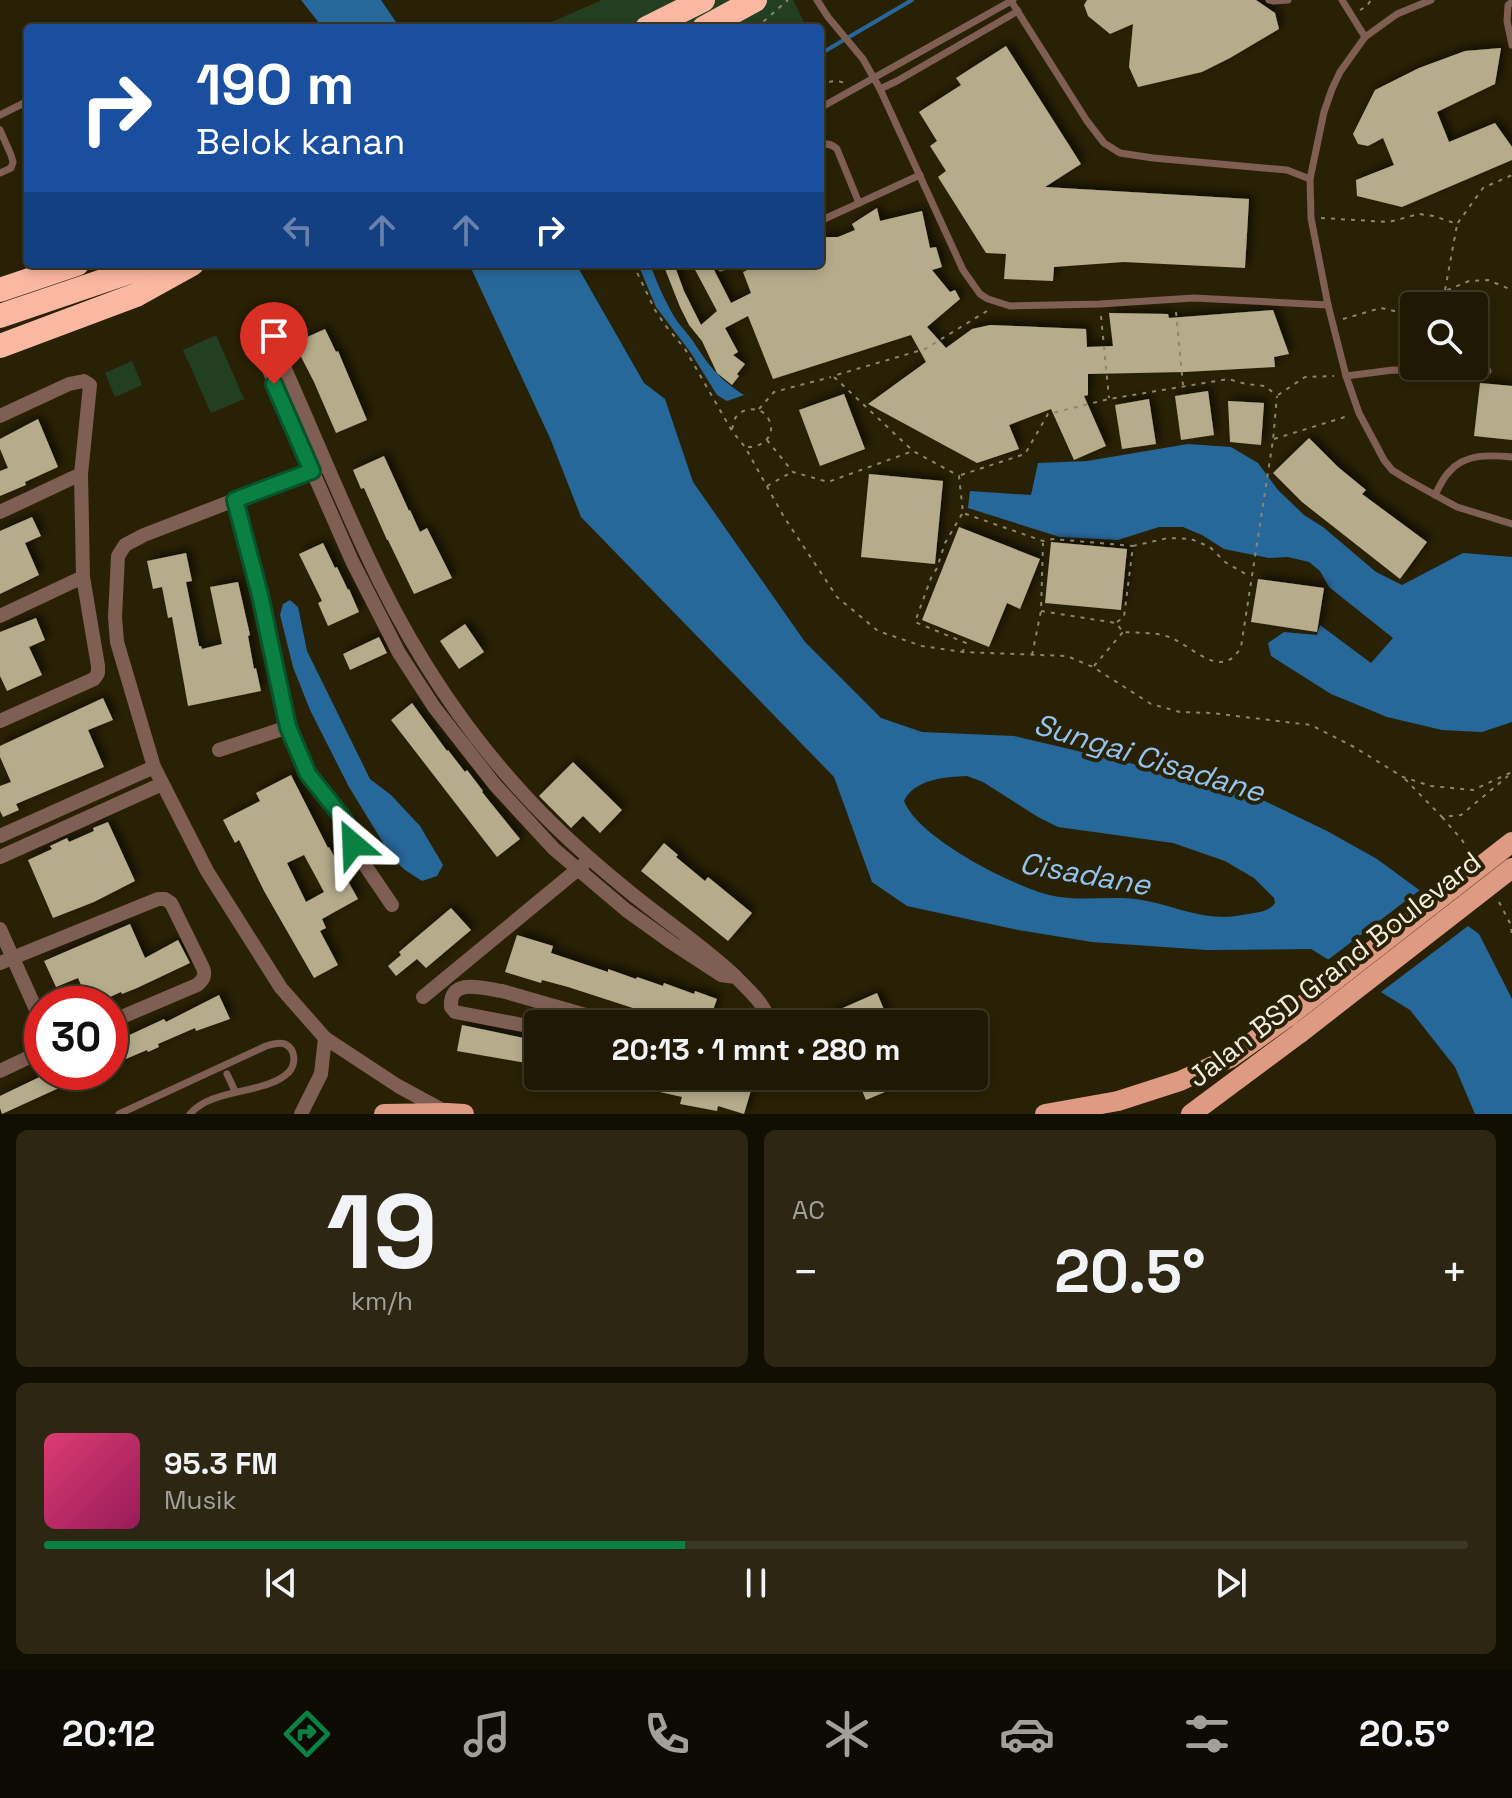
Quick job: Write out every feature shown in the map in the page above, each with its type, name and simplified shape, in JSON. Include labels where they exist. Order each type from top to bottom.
[{"type":"highway","points":[[655,24],[703,0]]},
{"type":"highway","points":[[711,24],[755,0]]},
{"type":"highway","points":[[2,281],[27,268]]},
{"type":"highway","points":[[2,281],[59,268]]},
{"type":"highway","points":[[8,314],[141,268]]},
{"type":"highway","points":[[12,342],[136,295],[185,268]]},
{"type":"main road","name":"Jalan BSD Grand Boulevard","points":[[1191,1114],[1512,842]]},
{"type":"main road","name":"Jalan BSD Grand Boulevard","points":[[1045,1114],[1118,1101],[1180,1081],[1230,1058],[1294,1024],[1512,868]]},
{"type":"main road","points":[[384,1114],[455,1113]]},
{"type":"street","points":[[319,468],[262,318],[257,317],[252,322],[255,335],[359,557],[414,644],[458,726],[507,800],[578,871],[715,957],[755,994],[765,1010]]},
{"type":"street","points":[[0,416],[69,384],[84,381],[90,385],[81,474],[83,577],[98,673],[94,679],[0,721]]},
{"type":"street","points":[[319,468],[125,545],[119,553],[115,617],[117,642],[154,767],[162,784],[207,871],[281,988],[325,1038],[398,1086],[455,1113]]},
{"type":"street","points":[[0,512],[81,474]]},
{"type":"street","points":[[235,500],[260,595],[288,727],[308,774],[343,818],[358,855],[392,905]]},
{"type":"street","points":[[0,616],[83,577]]},
{"type":"street","points":[[458,726],[649,917]]},
{"type":"street","points":[[219,750],[288,727]]},
{"type":"street","points":[[0,836],[154,767]]},
{"type":"street","points":[[0,857],[162,784]]},
{"type":"street","points":[[423,997],[578,871],[589,858]]},
{"type":"street","points":[[6,960],[158,899],[165,899],[171,903],[205,975],[197,985],[128,1014]]},
{"type":"street","points":[[0,929],[6,960],[24,992]]},
{"type":"street","points":[[524,1025],[455,1012],[451,1007],[451,997],[461,988],[482,987],[568,1010]]},
{"type":"street","points":[[301,1114],[321,1074],[325,1038]]},
{"type":"street","points":[[0,1071],[24,1060]]},
{"type":"lane","points":[[817,0],[863,59],[880,89],[971,283],[980,294],[1000,303],[1022,306],[1194,298],[1328,305]]},
{"type":"lane","points":[[824,106],[1012,0],[1087,121],[1112,149],[1132,156],[1287,170],[1310,179]]},
{"type":"lane","points":[[1269,0],[1288,0]]},
{"type":"lane","points":[[1342,0],[1365,37]]},
{"type":"lane","points":[[1431,0],[1397,14],[1365,37],[1340,72],[1324,112],[1310,179],[1311,218],[1346,376],[1359,413],[1384,460],[1392,470],[1435,495],[1471,513],[1512,524]]},
{"type":"lane","points":[[1512,2],[1508,5],[1507,21],[1512,45]]},
{"type":"lane","points":[[880,89],[1018,11]]},
{"type":"lane","points":[[0,115],[24,103]]},
{"type":"lane","points":[[0,130],[13,162],[11,168],[0,173]]},
{"type":"lane","points":[[824,144],[837,149],[859,203]]},
{"type":"lane","points":[[824,219],[920,175]]},
{"type":"lane","points":[[1346,376],[1400,370]]},
{"type":"lane","points":[[1435,495],[1450,470],[1468,459],[1480,456],[1512,457]]},
{"type":"lane","points":[[119,1114],[266,1046],[277,1043],[291,1049],[294,1066],[287,1074],[257,1088],[235,1091],[196,1107],[190,1114]]},
{"type":"lane","points":[[227,1074],[235,1091]]},
{"type":"path","points":[[761,24],[788,0]]},
{"type":"path","points":[[1351,15],[1371,0]]},
{"type":"path","points":[[824,84],[840,80],[856,89]]},
{"type":"path","points":[[1445,291],[1457,224],[1483,188],[1512,175]]},
{"type":"path","points":[[1311,218],[1389,222],[1419,214],[1457,224]]},
{"type":"path","points":[[635,268],[655,310],[685,349],[784,517],[837,597],[878,631],[922,646],[963,652],[1067,656],[1093,667],[1151,704],[1180,712],[1311,725],[1403,777],[1431,786],[1473,790],[1512,772]]},
{"type":"path","points":[[1332,322],[1381,308],[1400,310],[1469,281],[1488,280],[1512,290]]},
{"type":"path","points":[[1175,299],[1183,386]]},
{"type":"path","points":[[732,431],[735,418],[745,410],[758,409],[774,392],[924,348],[1000,303]]},
{"type":"path","points":[[1100,304],[1109,399]]},
{"type":"path","points":[[833,376],[913,451],[959,476],[1025,454],[1048,414],[1109,399],[1228,379],[1265,386],[1277,396]]},
{"type":"path","points":[[1277,396],[1305,377],[1346,376]]},
{"type":"path","points":[[1041,611],[1116,623],[1123,632],[1167,636],[1217,663],[1227,662],[1236,656],[1241,647],[1277,396]]},
{"type":"path","points":[[745,447],[757,447],[767,440],[772,429],[768,417],[758,409]]},
{"type":"path","points":[[1273,440],[1359,413]]},
{"type":"path","points":[[767,440],[793,472],[828,482],[913,451]]},
{"type":"path","points":[[767,486],[793,472]]},
{"type":"path","points":[[959,476],[963,513],[945,543],[915,622],[966,643],[963,652]]},
{"type":"path","points":[[963,513],[1043,541],[1053,539],[1133,546],[1168,538],[1191,539],[1210,547],[1225,562],[1251,577]]},
{"type":"path","points":[[1032,655],[1041,611],[1043,541]]},
{"type":"path","points":[[1116,623],[1124,617],[1133,546]]},
{"type":"path","points":[[1093,667],[1123,632]]},
{"type":"path","points":[[1403,777],[1442,817],[1461,815],[1512,772]]},
{"type":"green space","points":[[602,0],[793,0],[805,24],[547,24]]},
{"type":"green space","points":[[216,335],[244,399],[211,413],[183,350]]},
{"type":"green space","points":[[132,361],[142,385],[115,397],[105,373]]},
{"type":"water","points":[[301,0],[381,0],[397,24],[320,24]]},
{"type":"water","points":[[471,268],[578,268],[644,383],[665,399],[693,482],[805,642],[881,718],[922,732],[1014,736],[1246,792],[1377,859],[1479,934],[1512,999],[1512,1114],[1475,1114],[1455,1067],[1410,1010],[1311,949],[1207,950],[1092,942],[907,906],[872,882],[834,777],[581,517],[550,438]],"holes":[[[967,776],[983,782],[1058,827],[1173,843],[1225,861],[1254,878],[1274,898],[1275,903],[1263,911],[1214,917],[1135,899],[1049,895],[990,871],[946,844],[927,830],[904,801],[923,784]]]},
{"type":"water","points":[[640,268],[652,268],[677,321],[715,371],[744,395],[727,401],[717,395],[691,353],[656,307]]},
{"type":"water","points":[[1188,444],[1231,447],[1258,463],[1278,490],[1304,515],[1376,572],[1402,585],[1463,553],[1512,557],[1512,722],[1482,732],[1442,730],[1387,717],[1331,694],[1271,656],[1268,643],[1284,632],[1317,635],[1320,625],[1371,663],[1393,638],[1329,587],[1320,571],[1309,562],[1224,549],[1183,527],[1159,527],[1118,540],[1060,537],[968,508],[970,491],[1031,495],[1038,463],[1087,461]]},
{"type":"water","points":[[290,600],[298,607],[307,651],[370,779],[391,795],[420,826],[443,865],[437,876],[422,881],[393,859],[349,787],[310,710],[293,667],[280,615],[283,604]]},
{"type":"pier","points":[[1424,887],[1472,923],[1377,995],[1325,962]]},
{"type":"building","points":[[1087,0],[1256,0],[1275,13],[1279,29],[1202,72],[1138,87],[1129,67],[1133,24],[1110,34],[1088,16],[1084,5]]},
{"type":"building","points":[[1006,46],[1081,164],[1045,187],[1249,199],[1245,268],[1124,262],[1054,267],[1053,281],[1004,279],[1006,254],[986,253],[938,177],[946,171],[930,146],[937,141],[919,112],[961,85],[956,78]]},
{"type":"building","points":[[1501,48],[1495,84],[1437,112],[1449,142],[1495,123],[1512,147],[1512,160],[1402,207],[1357,196],[1356,180],[1394,165],[1383,138],[1368,146],[1358,144],[1353,134],[1375,90],[1419,68],[1465,51]]},
{"type":"building","points":[[877,208],[880,221],[922,211],[930,248],[936,247],[942,267],[932,270],[950,292],[955,290],[960,299],[927,327],[946,348],[972,329],[990,325],[1086,329],[1087,347],[1113,346],[1109,313],[1168,314],[1169,318],[1273,310],[1289,354],[1274,357],[1275,367],[1088,374],[1088,395],[1084,396],[1106,446],[1074,460],[1051,409],[1009,425],[1019,449],[977,463],[868,404],[926,362],[911,335],[773,379],[748,316],[725,328],[738,352],[733,355],[745,364],[737,374],[739,376],[732,385],[717,373],[702,341],[680,307],[665,268],[675,268],[701,325],[717,311],[694,268],[713,268],[731,303],[751,293],[743,272],[752,268],[824,268],[824,237],[838,237],[855,230],[852,224]]},
{"type":"building","points":[[325,329],[338,351],[367,420],[336,433],[294,343]]},
{"type":"building","points":[[1480,383],[1512,386],[1512,440],[1474,436]]},
{"type":"building","points":[[1208,391],[1214,435],[1181,440],[1175,396]]},
{"type":"building","points":[[844,394],[865,449],[820,466],[799,410]]},
{"type":"building","points":[[1149,399],[1156,444],[1122,449],[1115,405]]},
{"type":"building","points":[[1228,401],[1264,403],[1261,445],[1230,442]]},
{"type":"building","points":[[38,419],[58,467],[0,496],[0,471],[8,468],[0,449],[0,439]]},
{"type":"building","points":[[1309,438],[1366,490],[1362,494],[1427,542],[1400,579],[1302,502],[1273,473]]},
{"type":"building","points":[[384,456],[420,532],[427,528],[452,578],[414,594],[353,470]]},
{"type":"building","points":[[869,474],[943,481],[935,564],[861,557]]},
{"type":"building","points":[[32,517],[41,536],[25,543],[39,575],[0,594],[0,531]]},
{"type":"building","points":[[959,527],[1040,559],[1020,609],[1007,603],[989,647],[922,620]]},
{"type":"building","points":[[1051,542],[1127,549],[1121,610],[1045,603]]},
{"type":"building","points":[[323,543],[359,612],[328,626],[318,603],[322,601],[299,554]]},
{"type":"building","points":[[186,553],[192,581],[186,582],[199,646],[202,649],[222,644],[210,587],[238,582],[261,691],[188,706],[172,617],[168,618],[162,587],[153,589],[147,561]]},
{"type":"building","points":[[1258,579],[1324,588],[1317,632],[1251,622]]},
{"type":"building","points":[[36,618],[45,640],[29,647],[42,675],[7,691],[0,676],[0,632]]},
{"type":"building","points":[[465,624],[484,652],[459,669],[440,641]]},
{"type":"building","points":[[379,637],[387,653],[350,670],[343,654]]},
{"type":"building","points":[[103,698],[113,720],[88,730],[104,767],[16,804],[19,810],[3,817],[0,811],[0,786],[11,782],[0,757],[0,746]]},
{"type":"building","points":[[412,703],[447,751],[465,772],[467,770],[520,839],[497,857],[391,720]]},
{"type":"building","points":[[573,762],[622,810],[600,833],[583,816],[571,828],[539,796]]},
{"type":"building","points":[[291,775],[358,899],[322,919],[326,928],[320,931],[338,965],[314,978],[239,840],[235,843],[223,820],[260,801],[256,793]],"holes":[[[304,855],[324,892],[306,902],[287,863]]]},
{"type":"building","points":[[108,822],[135,881],[53,918],[28,860],[52,849],[50,846],[67,838],[69,842]]},
{"type":"building","points":[[664,843],[705,881],[708,877],[752,913],[728,941],[641,871]]},
{"type":"building","points":[[451,908],[471,930],[426,968],[417,959],[396,976],[388,966],[401,955],[399,952]]},
{"type":"building","points":[[130,924],[145,958],[178,940],[190,963],[128,992],[128,986],[81,986],[78,978],[56,986],[44,961]]},
{"type":"building","points":[[517,935],[553,946],[551,953],[608,972],[608,969],[717,999],[713,1010],[639,1010],[568,987],[505,972]]},
{"type":"building","points":[[877,993],[884,1010],[838,1010]]},
{"type":"building","points":[[219,995],[230,1019],[196,1031],[195,1028],[158,1044],[159,1047],[148,1052],[128,1058],[128,1036],[164,1019],[166,1022]]},
{"type":"building","points":[[462,1025],[524,1038],[524,1063],[457,1051]]},
{"type":"building","points":[[24,1084],[24,1090],[55,1090],[2,1114],[0,1096]]},
{"type":"building","points":[[651,1090],[751,1090],[744,1114],[718,1106],[717,1111],[680,1104],[682,1097]]},
{"type":"building","points":[[862,1090],[890,1090],[866,1100]]},
{"type":"waterway","points":[[824,52],[912,0]]},
{"type":"route","points":[[274,384],[312,471],[235,500],[260,595],[288,727],[308,774],[343,818],[353,844]]},
{"type":"water label","name":"Sungai Cisadane","points":[[1149,758]]},
{"type":"water label","name":"Cisadane","points":[[1085,874]]}]
